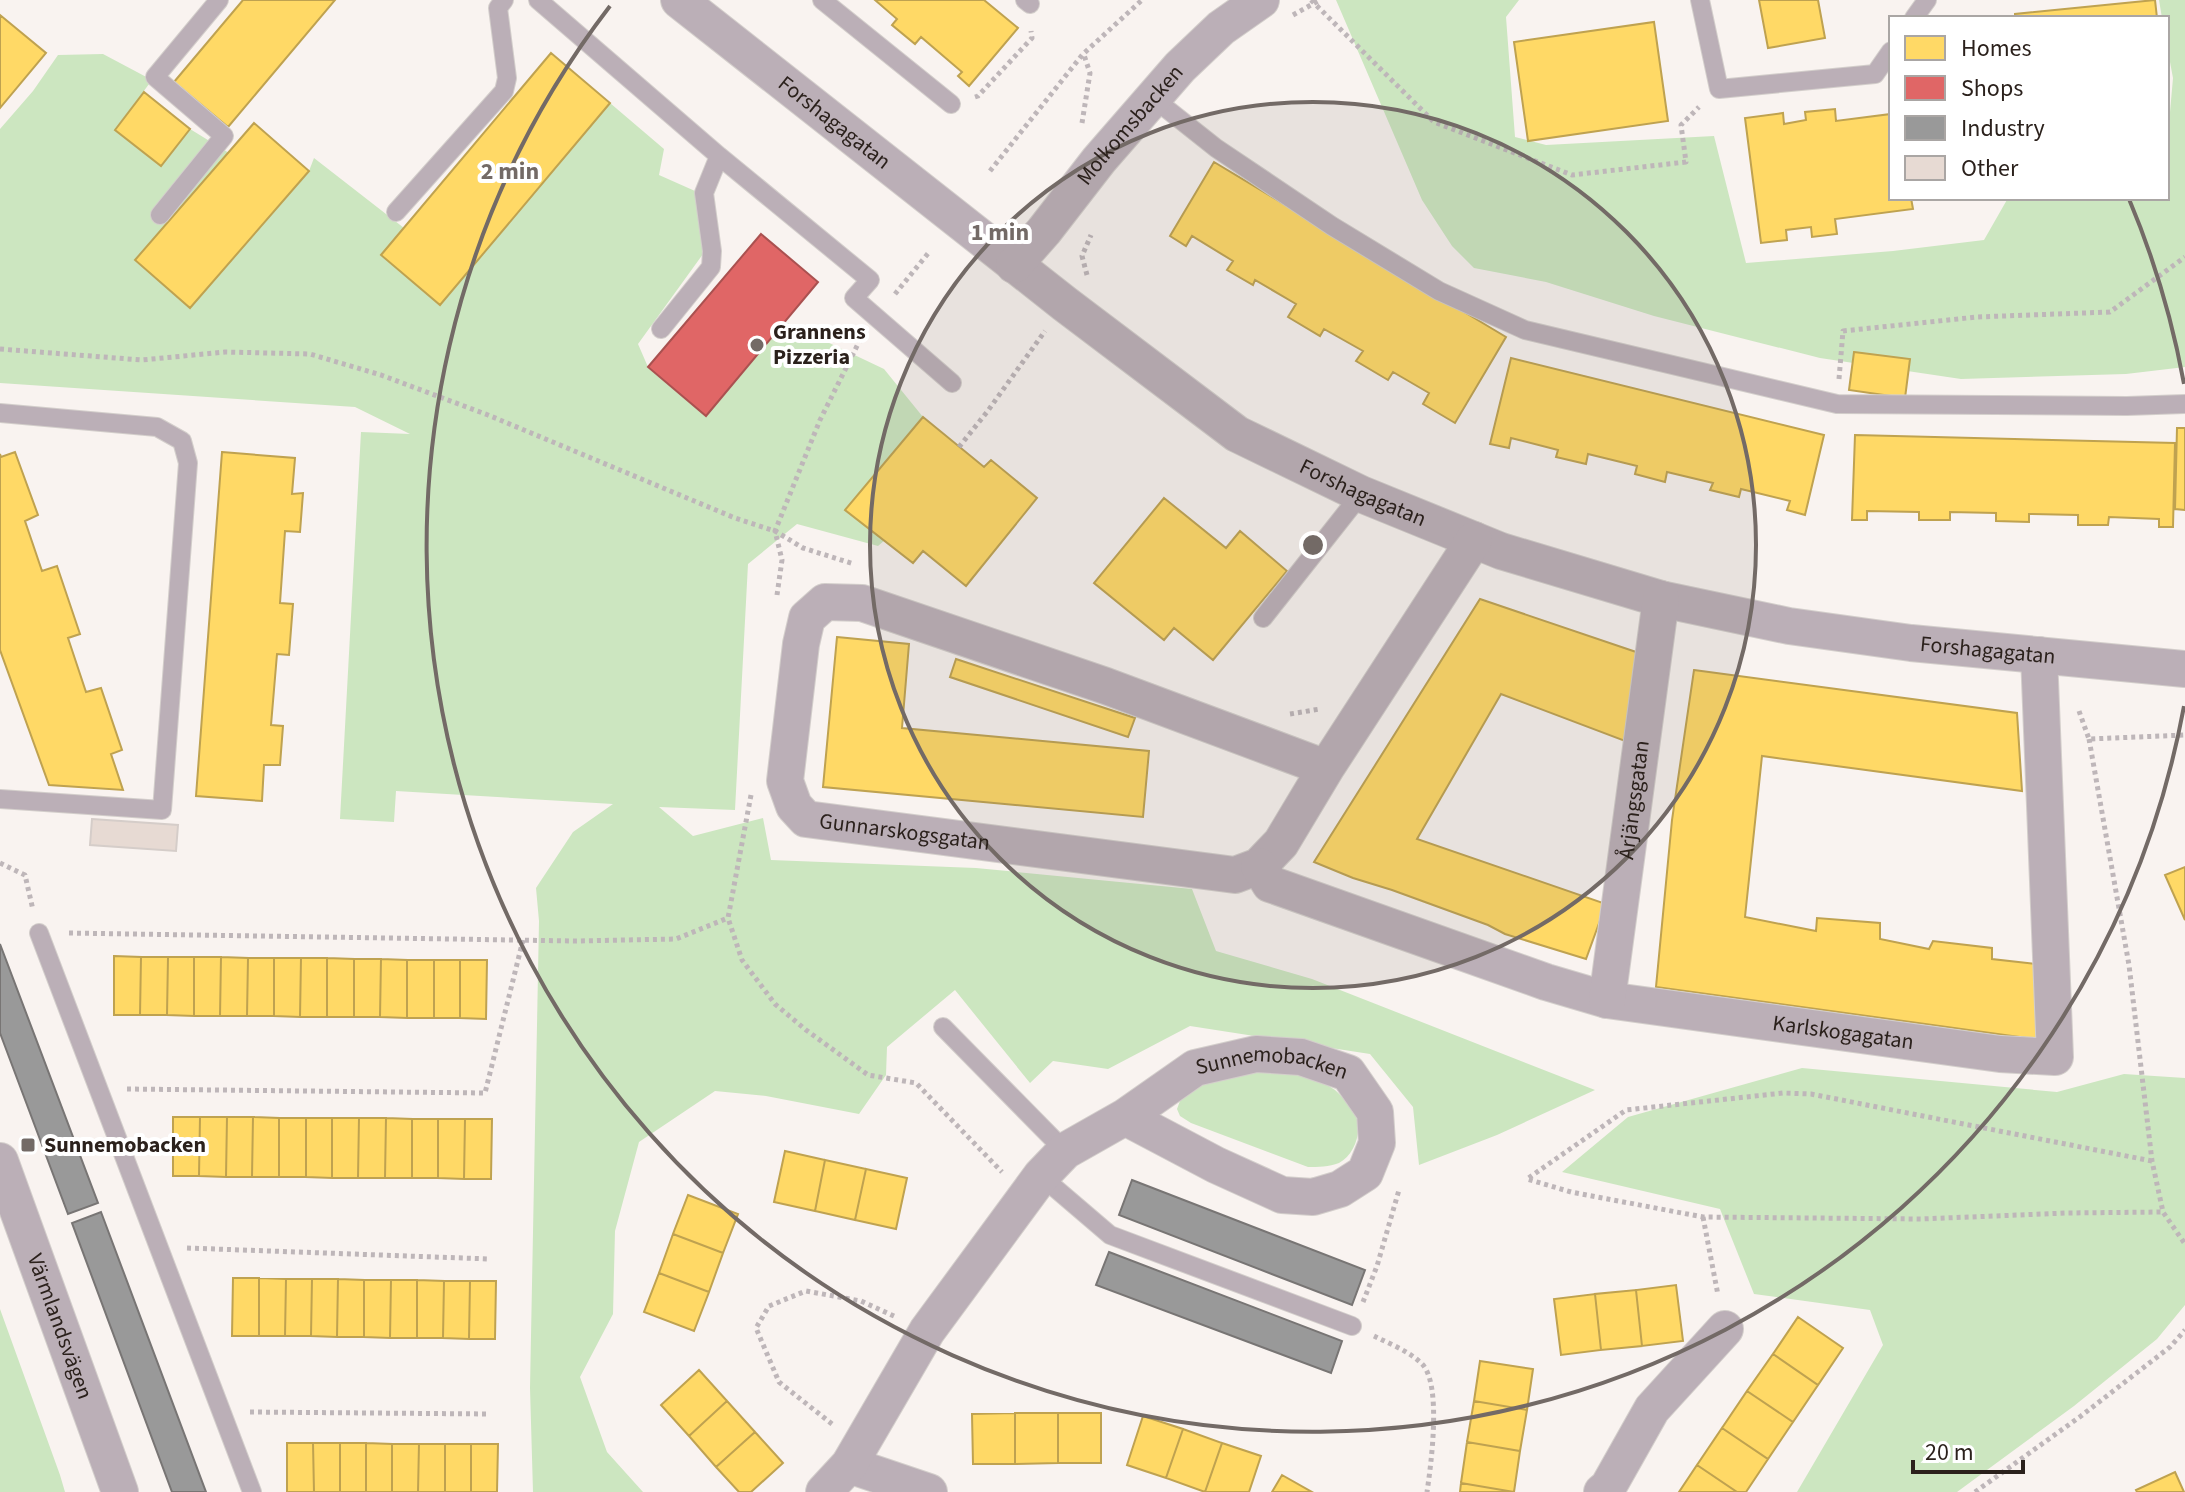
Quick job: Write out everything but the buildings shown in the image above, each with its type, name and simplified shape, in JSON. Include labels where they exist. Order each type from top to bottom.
[{"type":"street","name":"Forshagagatan","points":[[679,0],[1014,265],[1237,434],[1361,494],[1501,551],[1661,599],[1789,626],[1911,643],[2185,669]]},
{"type":"street","name":"Molkomsbacken","points":[[1014,265],[1180,67],[1221,28],[1276,8]]},
{"type":"street","points":[[1259,866],[1281,843],[1474,540]]},
{"type":"street","name":"Årjängsgatan","points":[[1607,1000],[1661,599]]},
{"type":"street","name":"Gunnarskogsgatan","points":[[1259,866],[1235,875],[806,819],[794,806],[785,781],[801,644],[807,618],[825,602],[862,603],[1106,686],[1326,768]]},
{"type":"street","name":"Karlskogagatan","points":[[1259,866],[1270,884],[1546,982],[1607,1000],[2000,1054],[2055,1057],[2039,655]]},
{"type":"street","name":"Sunnemobacken","points":[[824,1492],[855,1456],[927,1331],[1044,1174],[1125,1117],[1195,1068],[1256,1054],[1301,1057],[1348,1073],[1375,1112],[1377,1143],[1365,1173],[1340,1189],[1313,1197],[1282,1195],[1216,1165],[1125,1117]]},
{"type":"street","name":"Värmlandsvägen","points":[[0,1161],[120,1492]]},
{"type":"street","points":[[1602,1492],[1608,1487],[1652,1409],[1725,1329]]},
{"type":"street","points":[[855,1456],[929,1492]]},
{"type":"lane","points":[[160,215],[224,136],[155,77],[219,0]]},
{"type":"lane","points":[[396,212],[504,91],[507,78],[498,8],[504,0]]},
{"type":"lane","points":[[538,0],[719,156],[870,280],[854,298],[952,383]]},
{"type":"lane","points":[[822,0],[951,104]]},
{"type":"lane","points":[[1700,0],[1719,89],[1875,74],[1889,54]]},
{"type":"lane","points":[[1153,98],[1216,148],[1332,226],[1439,291],[1525,330],[1837,404],[2185,404]]},
{"type":"lane","points":[[661,329],[711,267],[712,251],[704,193],[719,156]]},
{"type":"lane","points":[[0,413],[157,427],[182,441],[188,463],[162,810],[0,799]]},
{"type":"lane","points":[[1263,618],[1361,494]]},
{"type":"lane","points":[[39,933],[252,1492]]},
{"type":"lane","points":[[943,1027],[1044,1174],[1110,1235],[1355,1320]]},
{"type":"path","points":[[990,171],[1083,54],[1142,0]]},
{"type":"path","points":[[1276,8],[1315,1],[1358,49],[1434,122],[1572,175],[1686,162],[1681,125]]},
{"type":"path","points":[[951,104],[978,96],[1032,38],[1028,2]]},
{"type":"path","points":[[1083,54],[1090,73],[1079,139],[1099,160]]},
{"type":"path","points":[[1087,276],[1082,256],[1091,233]]},
{"type":"path","points":[[776,602],[782,560],[775,531],[820,420],[861,339],[930,251]]},
{"type":"path","points":[[1837,404],[1843,331],[1977,317],[2110,312],[2185,257]]},
{"type":"path","points":[[959,447],[1065,304]]},
{"type":"path","points":[[0,349],[142,360],[225,352],[310,354],[381,375],[488,415],[735,518],[775,531],[803,548],[861,566]]},
{"type":"path","points":[[1285,714],[1294,715],[1327,707]]},
{"type":"path","points":[[2089,739],[2129,965],[2152,1161],[2163,1212],[2185,1244]]},
{"type":"path","points":[[753,783],[728,918],[742,960],[775,1004],[868,1075],[916,1083],[963,1133],[1044,1174]]},
{"type":"path","points":[[0,863],[25,875],[39,933],[523,940],[676,939],[728,918]]},
{"type":"path","points":[[98,1089],[485,1093],[523,940]]},
{"type":"path","points":[[2152,1161],[1811,1094],[1783,1093],[1626,1110],[1527,1179],[1571,1192],[1703,1217],[1921,1219],[2163,1212]]},
{"type":"path","points":[[1388,1191],[1399,1188],[1377,1266],[1355,1320],[1425,1366],[1433,1399],[1433,1451],[1427,1492]]},
{"type":"path","points":[[1703,1217],[1725,1329]]},
{"type":"path","points":[[159,1247],[490,1259]]},
{"type":"path","points":[[855,1456],[779,1382],[756,1328],[769,1306],[806,1291],[861,1301],[927,1331]]},
{"type":"path","points":[[1975,1492],[2170,1347],[2185,1330]]},
{"type":"path","points":[[221,1412],[490,1414]]},
{"type":"green space","points":[[1336,0],[1519,0],[1506,17],[1515,137],[1546,145],[1714,136],[1746,263],[1984,240],[2007,200],[2169,200],[2169,112],[2173,78],[2169,57],[2169,16],[2162,16],[2159,0],[2185,0],[2185,367],[2126,374],[1961,379],[1820,358],[1654,316],[1546,282],[1474,268],[1452,246],[1422,200]]},
{"type":"green space","points":[[103,54],[152,80],[115,130],[161,166],[190,129],[229,153],[136,260],[190,308],[309,171],[314,158],[404,228],[381,255],[440,305],[610,103],[664,149],[659,175],[695,191],[703,254],[638,344],[648,367],[706,415],[785,322],[884,369],[923,417],[845,510],[885,540],[878,546],[797,524],[748,564],[735,810],[659,807],[693,836],[763,818],[771,860],[976,868],[1192,889],[1216,951],[1312,979],[1595,1090],[1497,1135],[1419,1165],[1413,1107],[1370,1054],[1190,1026],[1108,1069],[1053,1061],[1030,1083],[955,990],[887,1047],[886,1075],[859,1114],[766,1096],[715,1091],[639,1142],[615,1231],[613,1314],[580,1377],[607,1452],[643,1492],[533,1492],[530,1388],[539,921],[536,888],[573,832],[613,804],[396,791],[394,822],[340,819],[361,432],[410,434],[355,407],[0,383],[0,129],[33,91],[58,55]]},
{"type":"green space","points":[[1802,1068],[2057,1092],[2124,1074],[2185,1078],[2185,1305],[2157,1339],[2074,1406],[1957,1492],[1797,1492],[1883,1345],[1870,1310],[1754,1294],[1720,1209],[1562,1172],[1628,1117]]},
{"type":"green space","points":[[1250,1069],[1305,1076],[1335,1090],[1357,1120],[1358,1134],[1345,1159],[1335,1164],[1308,1167],[1191,1123],[1180,1116],[1177,1109],[1181,1098],[1204,1084]]},
{"type":"green space","points":[[0,1309],[60,1475],[65,1492],[0,1492]]},
{"type":"place","name":"Grannens Pizzeria","points":[[757,345]]},
{"type":"place","name":"Sunnemobacken","points":[[28,1145]]}]
